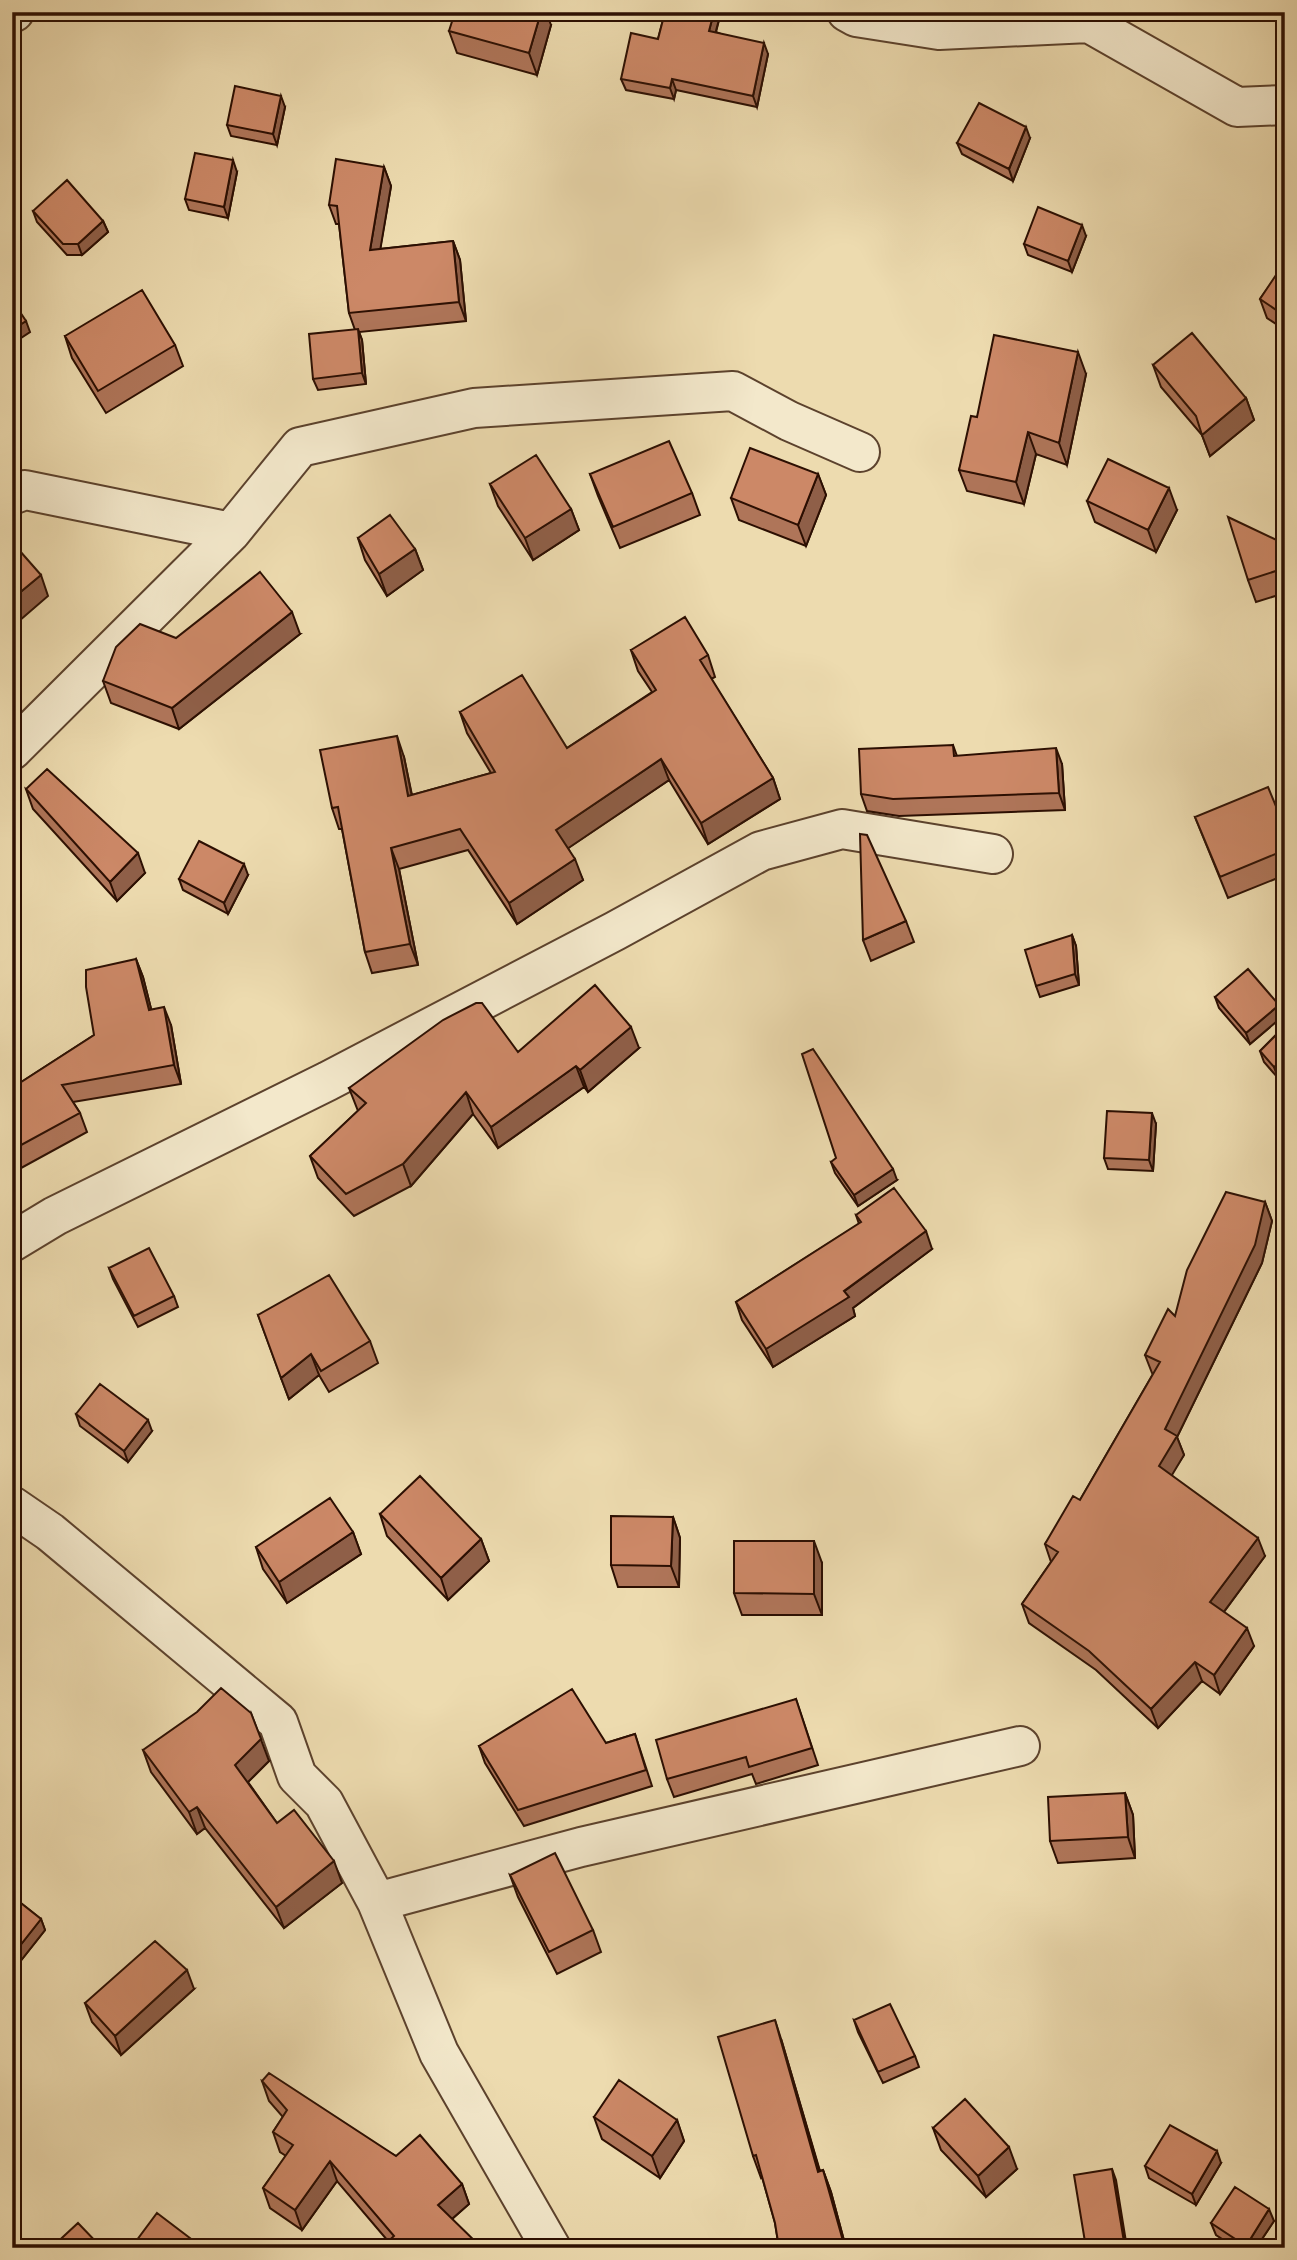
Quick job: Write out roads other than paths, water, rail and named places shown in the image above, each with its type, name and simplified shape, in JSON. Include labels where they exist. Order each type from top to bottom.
[{"type":"street","points":[[847,12],[856,17],[939,30],[1089,23],[1237,107],[1285,105]]},
{"type":"street","points":[[12,750],[231,532],[300,447],[474,408],[733,391],[789,421],[860,452]]},
{"type":"street","points":[[12,495],[25,490],[231,532]]},
{"type":"street","points":[[12,1242],[55,1216],[328,1081],[615,932],[761,851],[842,829],[993,854]]},
{"type":"street","points":[[12,1506],[50,1532],[278,1722],[297,1776],[324,1803],[377,1902],[439,2053],[551,2248]]},
{"type":"street","points":[[377,1902],[581,1847],[1020,1746]]}]
